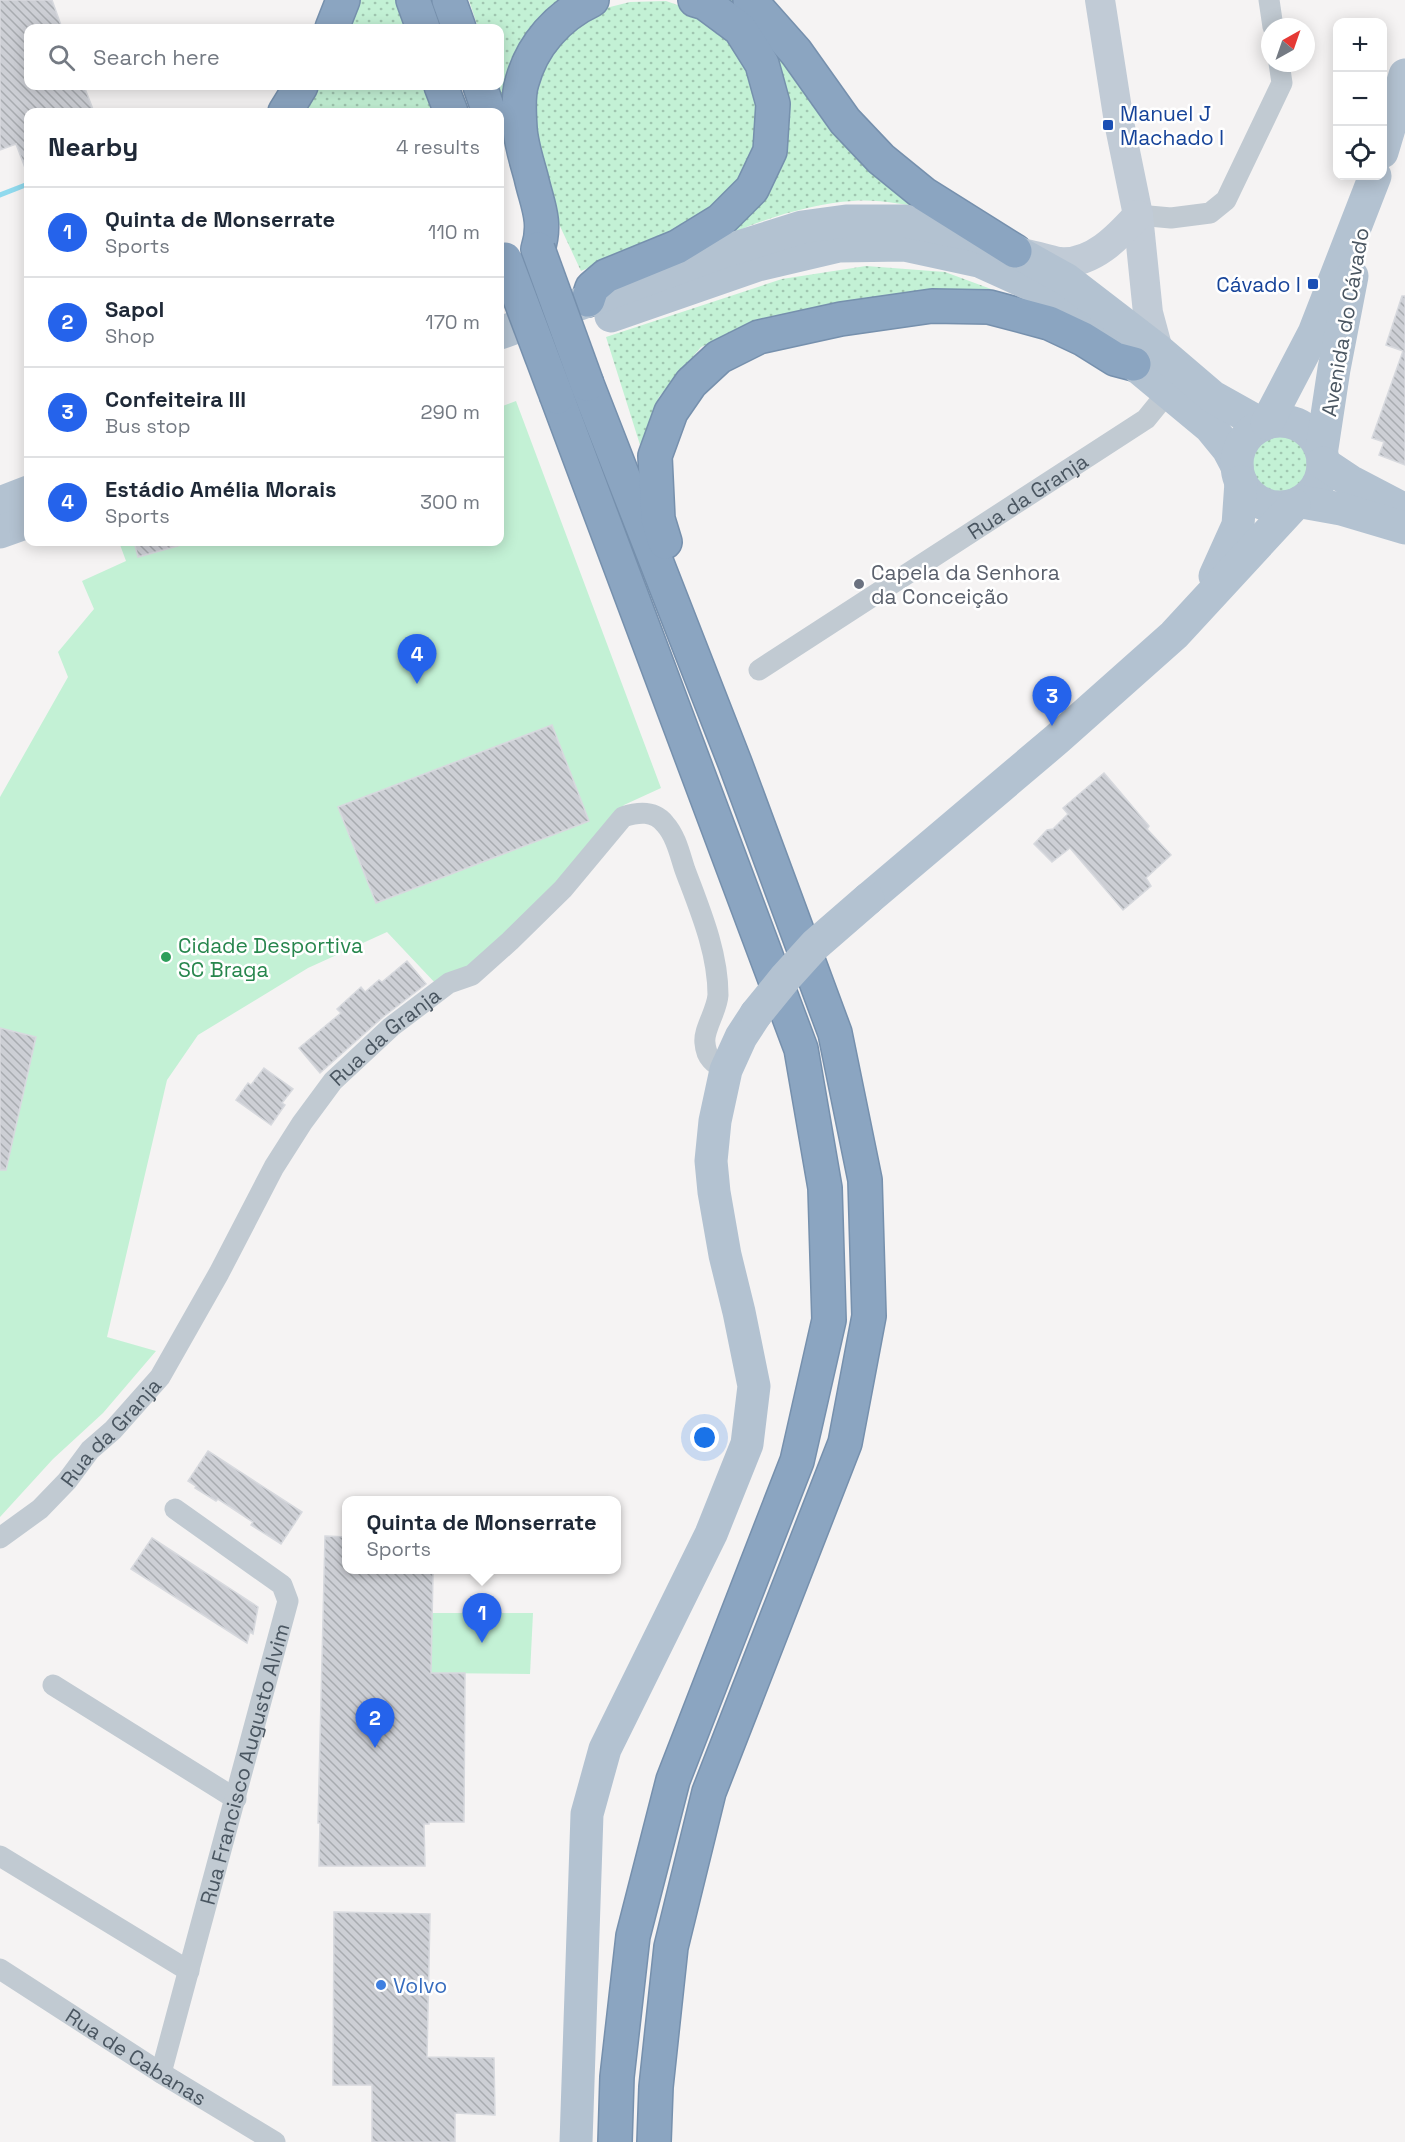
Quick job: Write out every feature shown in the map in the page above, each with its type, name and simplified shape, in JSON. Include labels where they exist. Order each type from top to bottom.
[{"type":"highway","points":[[334,24],[344,0]]},
{"type":"highway","points":[[414,0],[422,24]]},
{"type":"highway","points":[[449,0],[458,24]]},
{"type":"highway","points":[[538,249],[543,234],[542,215],[520,129],[522,83],[537,47],[560,18],[592,0]]},
{"type":"highway","points":[[588,300],[592,288],[606,276],[677,247],[721,220],[752,189],[770,151],[773,104],[762,64],[740,29],[705,3],[695,0]]},
{"type":"highway","points":[[750,0],[796,52],[845,121],[881,159],[924,194],[1015,251]]},
{"type":"highway","points":[[287,108],[299,90]]},
{"type":"highway","points":[[442,90],[449,108]]},
{"type":"highway","points":[[481,90],[488,108]]},
{"type":"highway","points":[[504,152],[587,384],[735,763],[835,1033],[865,1180],[869,1316],[845,1443],[706,1803],[671,1947],[656,2086],[654,2142]]},
{"type":"highway","points":[[504,260],[801,1049],[825,1188],[829,1320],[797,1461],[673,1780],[638,1913],[633,1936],[617,2078],[615,2142]]},
{"type":"highway","points":[[735,763],[732,730],[680,591],[658,519],[655,456],[671,412],[691,383],[719,357],[759,337],[841,320],[932,306],[989,307],[1049,323],[1083,339],[1115,359],[1146,357]]},
{"type":"main road","points":[[1387,138],[1405,75]]},
{"type":"main road","name":"Avenida do Cávado","points":[[1265,424],[1314,333],[1371,186]]},
{"type":"main road","name":"Avenida do Cávado","points":[[1322,456],[1334,369],[1371,186]]},
{"type":"main road","points":[[504,332],[716,254],[791,230],[846,221],[905,221],[976,235],[1015,251],[1067,279],[1146,357],[1168,392],[1210,427],[1228,449],[1247,492],[1258,502],[1271,507],[1285,508],[1310,496],[1318,485],[1323,471],[1322,456]]},
{"type":"main road","points":[[504,356],[758,265],[839,246],[905,245],[979,261],[1034,286],[1212,397],[1265,424]]},
{"type":"main road","points":[[1195,611],[1220,568],[1238,525],[1238,453],[1244,440],[1254,430],[1265,424],[1279,421],[1301,427],[1311,434],[1322,456],[1350,481],[1405,510]]},
{"type":"main road","points":[[0,503],[24,494]]},
{"type":"main road","points":[[1298,503],[1341,509],[1405,528]]},
{"type":"main road","points":[[576,2142],[587,1814],[605,1749],[711,1534],[747,1444],[754,1386],[725,1255],[711,1161],[715,1121],[726,1070],[741,1037],[756,1014],[815,945],[1057,739],[1174,635],[1298,503]]},
{"type":"main road","points":[[0,532],[24,523]]},
{"type":"street","points":[[1100,0],[1119,122],[1138,215],[1148,314],[1146,357]]},
{"type":"street","points":[[1269,0],[1272,18]]},
{"type":"street","points":[[1138,215],[1172,218],[1210,213],[1226,200],[1282,83],[1280,72]]},
{"type":"street","points":[[1015,251],[1060,262],[1085,258],[1115,240],[1138,215]]},
{"type":"street","name":"Rua da Granja","points":[[759,670],[1146,419],[1168,392]]},
{"type":"street","points":[[0,492],[24,483]]},
{"type":"street","name":"Rua da Granja","points":[[0,1538],[40,1509],[67,1481],[90,1450],[160,1377],[219,1273],[274,1167],[302,1123],[333,1081],[391,1027],[449,983],[472,975],[510,941],[563,889],[623,817],[636,813],[649,813],[665,823],[676,844],[701,913],[716,968],[718,998],[704,1040],[706,1051],[713,1063],[726,1070]]},
{"type":"street","name":"Rua Francisco Augusto Alvim","points":[[161,2073],[288,1601],[282,1585],[175,1509]]},
{"type":"street","points":[[53,1685],[236,1799]]},
{"type":"street","points":[[0,1856],[189,1971]]},
{"type":"street","name":"Rua de Cabanas","points":[[0,1969],[161,2073],[275,2142]]},
{"type":"green space","points":[[354,0],[398,0],[406,24],[345,24]]},
{"type":"green space","points":[[469,0],[567,0],[510,124],[498,90],[504,90],[504,24],[477,24]]},
{"type":"green space","points":[[726,0],[740,0],[932,209],[873,201],[839,202],[793,212],[735,232],[731,224],[787,121],[784,78],[767,42]]},
{"type":"green space","points":[[666,1],[695,11],[719,25],[761,95],[758,142],[738,187],[709,213],[671,233],[581,271],[558,222],[534,146],[534,101],[549,54],[569,29],[602,9],[630,2]]},
{"type":"green space","points":[[309,90],[429,90],[435,108],[298,108]]},
{"type":"green space","points":[[866,266],[945,272],[1010,296],[763,321],[701,347],[659,397],[641,448],[606,337],[782,279]]},
{"type":"green space","name":"Cidade Desportiva SC Braga","points":[[516,401],[661,788],[624,805],[605,831],[501,945],[437,985],[387,932],[308,968],[198,1035],[167,1080],[107,1337],[156,1351],[103,1413],[53,1459],[0,1517],[0,797],[68,677],[58,652],[94,609],[82,581],[126,561],[120,546],[504,546],[504,406]]},
{"type":"green space","points":[[1279,435],[1291,437],[1302,444],[1309,455],[1311,467],[1309,479],[1302,490],[1291,497],[1279,499],[1267,497],[1256,490],[1249,479],[1247,467],[1249,455],[1256,444],[1267,437]]},
{"type":"green space","points":[[432,1613],[533,1613],[530,1674],[431,1673]]},
{"type":"building","points":[[0,0],[52,0],[61,24],[24,24],[24,90],[86,90],[92,108],[24,108],[24,165],[16,144],[0,150]]},
{"type":"building","points":[[1402,296],[1405,296],[1405,465],[1379,455],[1384,442],[1372,438],[1403,351],[1386,345]]},
{"type":"building","points":[[135,546],[178,546],[138,557]]},
{"type":"building","points":[[552,725],[589,821],[376,903],[338,807]]},
{"type":"building","points":[[1104,773],[1149,826],[1147,829],[1171,855],[1146,878],[1151,886],[1123,910],[1070,848],[1052,862],[1034,844],[1047,830],[1053,829],[1068,814],[1063,808]]},
{"type":"building","points":[[407,961],[426,984],[383,1017],[320,1073],[299,1048],[341,1013],[337,1009],[361,987],[365,992],[379,980],[382,982]]},
{"type":"building","points":[[0,1028],[36,1037],[6,1170],[0,1170]]},
{"type":"building","points":[[264,1068],[293,1089],[282,1103],[285,1105],[271,1125],[236,1100],[248,1083],[251,1085]]},
{"type":"building","points":[[208,1451],[302,1512],[281,1544],[251,1525],[253,1522],[218,1499],[216,1501],[195,1488],[196,1486],[188,1481]]},
{"type":"building","points":[[325,1536],[342,1537],[342,1574],[433,1574],[431,1673],[465,1673],[464,1822],[424,1824],[425,1866],[319,1866],[320,1823],[318,1823]]},
{"type":"building","points":[[152,1538],[258,1607],[253,1634],[250,1632],[247,1643],[131,1569]]},
{"type":"building","name":"Volvo","points":[[334,1912],[430,1914],[427,2057],[494,2058],[495,2115],[455,2113],[455,2142],[372,2142],[372,2085],[333,2085]]},
{"type":"waterway","points":[[0,195],[24,186]]},
{"type":"place","name":"Manuel J Machado I","points":[[1108,125]]},
{"type":"place","name":"Cávado I","points":[[1313,284]]},
{"type":"place","name":"Capela da Senhora da Conceição","points":[[859,584]]},
{"type":"place","name":"Estádio Amélia Morais","points":[[417,684]]},
{"type":"place","name":"Confeiteira III","points":[[1052,726]]},
{"type":"place","name":"Cidade Desportiva SC Braga","points":[[166,957]]},
{"type":"place","name":"Quinta de Monserrate","points":[[482,1643]]},
{"type":"place","name":"Sapol","points":[[375,1748]]},
{"type":"place","name":"Volvo","points":[[381,1985]]}]
